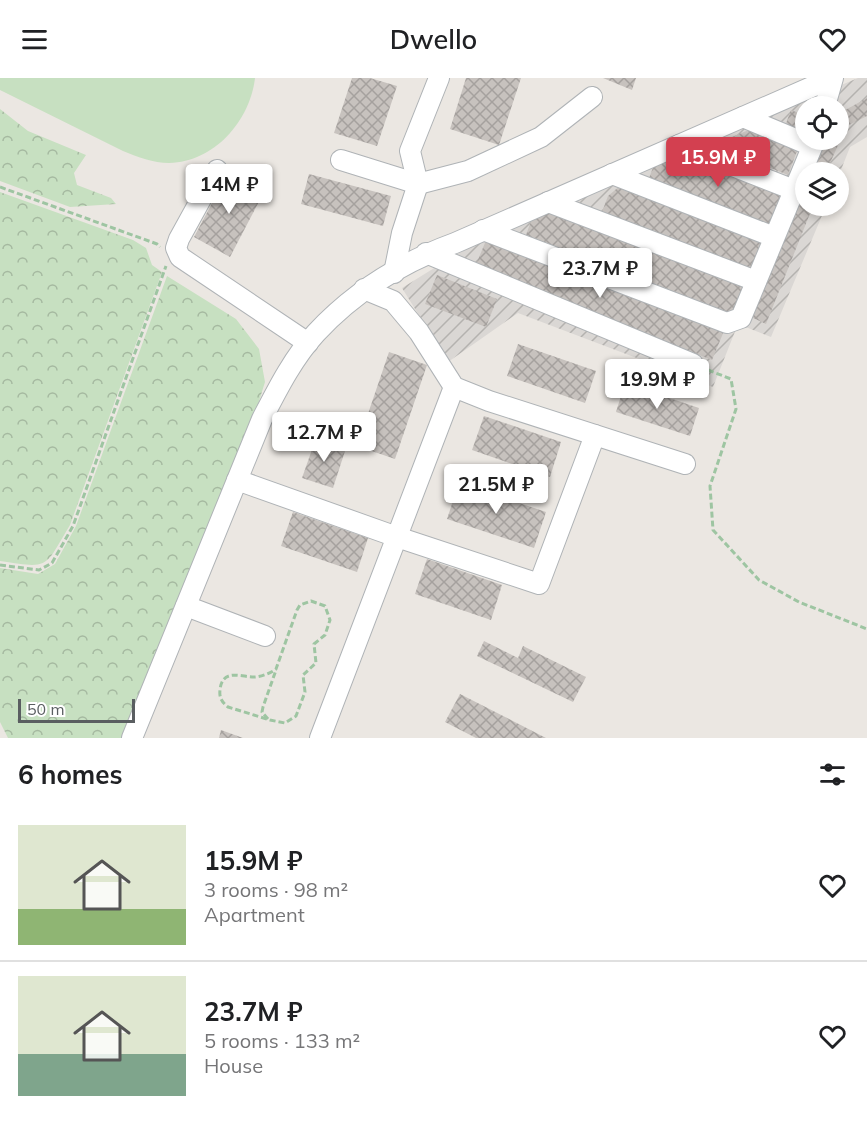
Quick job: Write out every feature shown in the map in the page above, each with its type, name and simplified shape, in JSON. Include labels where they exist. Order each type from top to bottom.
[{"type":"street","points":[[394,273],[402,233],[418,184],[410,151],[439,78]]},
{"type":"street","points":[[828,96],[832,78]]},
{"type":"street","points":[[132,738],[262,419],[280,386],[317,331],[364,289],[426,254],[832,78]]},
{"type":"street","points":[[341,160],[418,184],[468,171],[541,137],[592,97]]},
{"type":"street","points":[[743,117],[795,136]]},
{"type":"street","points":[[679,145],[794,190]]},
{"type":"street","points":[[483,230],[728,323],[741,318],[810,150]]},
{"type":"street","points":[[217,170],[179,239],[176,248],[180,257],[308,343]]},
{"type":"street","points":[[612,174],[774,237]]},
{"type":"street","points":[[548,202],[756,281]]},
{"type":"street","points":[[426,254],[693,364]]},
{"type":"street","points":[[364,289],[393,301],[419,332],[454,387],[489,401],[685,464]]},
{"type":"street","points":[[320,738],[454,387]]},
{"type":"street","points":[[237,480],[539,584],[595,435]]},
{"type":"street","points":[[186,606],[264,636]]},
{"type":"path","points":[[0,187],[157,244],[164,250]]},
{"type":"path","points":[[0,565],[39,570],[52,563],[73,526],[170,256]]},
{"type":"path","points":[[693,364],[731,379],[736,409],[710,486],[713,530],[759,580],[799,602],[867,629]]},
{"type":"path","points":[[270,720],[262,712],[263,707],[300,605],[311,601],[325,606],[330,620],[325,635],[314,644],[316,663],[303,675],[305,692],[296,716],[285,723],[270,720],[228,707],[220,698],[220,689],[229,676],[242,674],[257,677],[276,669]]},
{"type":"path","points":[[248,713],[255,713],[263,707]]},
{"type":"shaded area","points":[[858,78],[867,78],[867,137],[849,150],[849,96],[815,96]]},
{"type":"shaded area","points":[[795,104],[795,150],[849,150],[844,162],[795,162],[795,216],[822,216],[771,337],[738,324],[713,387],[518,313],[448,362],[402,288],[452,257],[541,210]]},
{"type":"green space","points":[[0,78],[255,78],[246,109],[227,136],[215,147],[201,155],[185,161],[163,163],[123,151],[0,90]]},
{"type":"green space","points":[[0,109],[28,131],[86,155],[74,173],[77,185],[111,198],[116,204],[70,207],[0,181]]},
{"type":"green space","points":[[0,192],[133,240],[146,248],[152,265],[162,272],[70,525],[50,557],[44,562],[29,565],[0,561]]},
{"type":"green space","points":[[167,276],[236,319],[259,349],[265,382],[250,430],[122,738],[8,738],[0,722],[0,568],[38,574],[55,564],[76,526]]},
{"type":"building","points":[[352,78],[370,78],[397,86],[377,146],[334,133]]},
{"type":"building","points":[[466,78],[521,78],[499,145],[450,129]]},
{"type":"building","points":[[603,78],[636,78],[632,90]]},
{"type":"building","points":[[867,98],[867,116],[849,125],[849,108]]},
{"type":"building","points":[[791,110],[795,112],[795,130],[785,126]]},
{"type":"building","points":[[751,129],[795,147],[795,150],[797,150],[788,175],[713,145]]},
{"type":"building","points":[[819,150],[836,150],[830,162],[814,162]]},
{"type":"building","points":[[682,155],[784,193],[772,226],[648,181],[655,162]]},
{"type":"building","points":[[228,173],[264,192],[230,257],[194,237]]},
{"type":"building","points":[[309,174],[391,196],[383,226],[301,204]]},
{"type":"building","points":[[621,185],[763,238],[752,269],[602,212],[608,196]]},
{"type":"building","points":[[795,210],[795,216],[809,216],[766,324],[751,317]]},
{"type":"building","points":[[549,211],[744,286],[733,314],[526,235],[531,221]]},
{"type":"building","points":[[487,238],[724,331],[712,360],[475,267]]},
{"type":"building","points":[[437,275],[497,299],[486,327],[425,304]]},
{"type":"building","points":[[518,344],[596,371],[585,403],[507,376]]},
{"type":"building","points":[[389,352],[427,365],[395,459],[357,446]]},
{"type":"building","points":[[625,383],[699,408],[690,436],[616,412]]},
{"type":"building","points":[[484,416],[561,442],[550,477],[472,450]]},
{"type":"building","points":[[316,438],[346,448],[333,488],[302,478]]},
{"type":"building","points":[[459,483],[546,512],[534,548],[447,519]]},
{"type":"building","points":[[293,512],[368,538],[357,572],[281,546]]},
{"type":"building","points":[[427,559],[502,585],[491,620],[415,594]]},
{"type":"building","points":[[484,641],[518,658],[523,646],[586,677],[573,702],[477,656]]},
{"type":"building","points":[[460,694],[546,738],[476,738],[445,722]]},
{"type":"building","points":[[221,730],[243,738],[219,738]]}]
